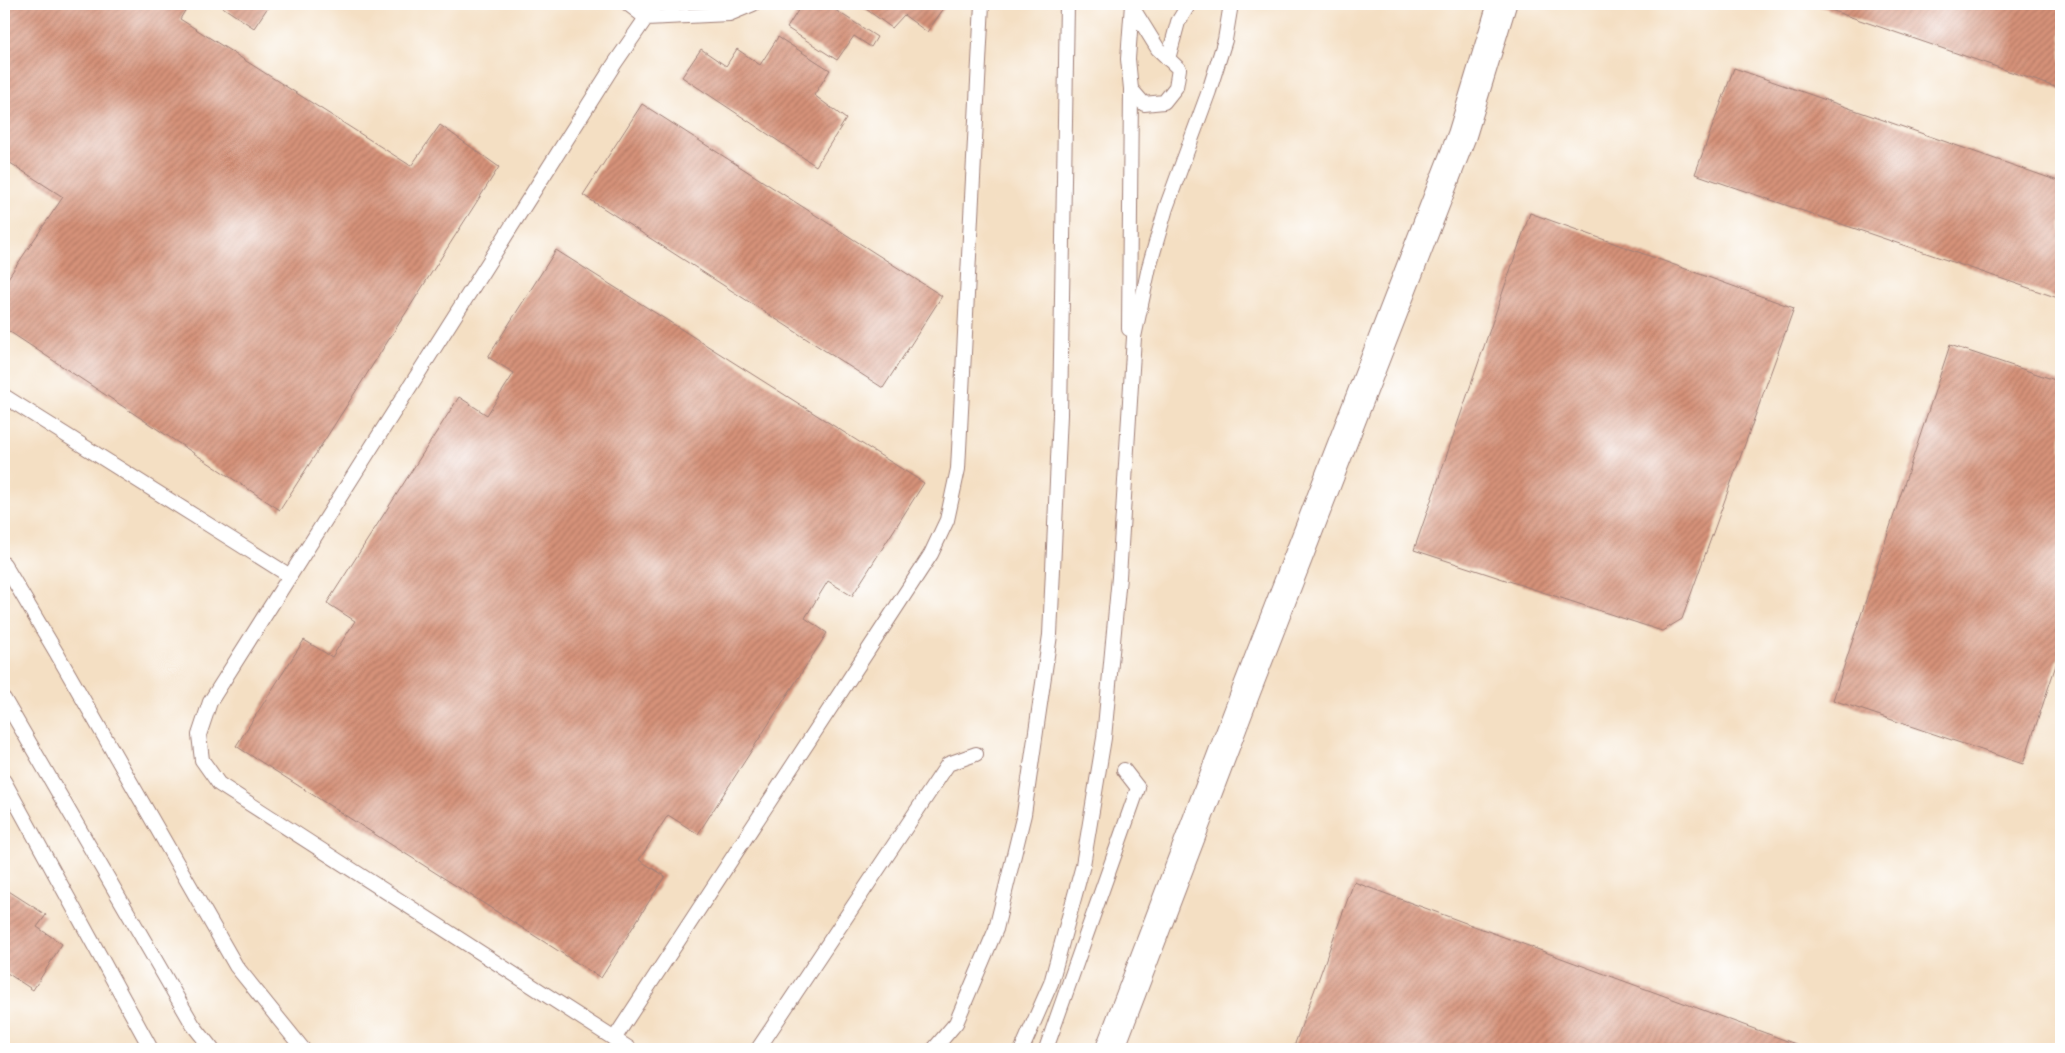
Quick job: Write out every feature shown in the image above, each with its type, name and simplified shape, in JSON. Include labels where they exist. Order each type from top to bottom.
[{"type":"street","points":[[1110,1049],[1247,689],[1462,135],[1502,4]]},
{"type":"lane","points":[[628,4],[646,18],[729,14],[753,4]]},
{"type":"lane","points":[[630,1049],[219,784],[202,760],[199,735],[210,702],[615,63],[656,4]]},
{"type":"lane","points":[[614,1038],[931,554],[947,520],[958,470],[982,4]]},
{"type":"lane","points":[[934,1049],[956,1023],[996,929],[1024,814],[1050,634],[1060,415],[1067,4]]},
{"type":"lane","points":[[1168,59],[1178,22],[1189,4]]},
{"type":"lane","points":[[1022,1049],[1051,983],[1083,865],[1104,738],[1129,434],[1134,337],[1149,267],[1166,208],[1210,91],[1225,40],[1231,4]]},
{"type":"lane","points":[[1130,89],[1144,104],[1164,102],[1176,87],[1179,69],[1158,49],[1132,6]]},
{"type":"lane","points":[[1129,434],[1130,89],[1128,59],[1132,6]]},
{"type":"lane","points":[[4,396],[290,576]]},
{"type":"lane","points":[[4,564],[236,966],[303,1049]]},
{"type":"lane","points":[[4,699],[193,1025],[212,1049]]},
{"type":"lane","points":[[758,1049],[948,764],[976,754]]},
{"type":"lane","points":[[1046,1049],[1138,788],[1124,770]]},
{"type":"lane","points":[[4,781],[151,1049]]},
{"type":"building","points":[[4,4],[155,4],[159,6],[161,4],[189,4],[180,19],[411,166],[440,125],[499,167],[280,510],[4,328],[4,284],[63,197],[4,159]]},
{"type":"building","points":[[218,4],[270,4],[254,28]]},
{"type":"building","points":[[802,4],[826,4],[877,37],[871,47],[854,36],[837,60],[787,28]]},
{"type":"building","points":[[859,4],[947,4],[927,32],[904,15],[892,28]]},
{"type":"building","points":[[1813,4],[2061,4],[2061,89]]},
{"type":"building","points":[[778,37],[830,70],[814,95],[846,119],[816,166],[682,77],[701,49],[726,66],[737,49],[760,65]]},
{"type":"building","points":[[1734,68],[2061,182],[2061,299],[1695,174]]},
{"type":"building","points":[[642,104],[942,296],[883,388],[583,195]]},
{"type":"building","points":[[1530,213],[1794,308],[1682,619],[1662,631],[1414,550]]},
{"type":"building","points":[[556,250],[924,483],[852,596],[828,581],[805,618],[827,633],[698,834],[668,815],[639,860],[665,876],[601,978],[236,746],[304,640],[332,657],[355,621],[327,603],[459,397],[487,415],[514,373],[488,357]]},
{"type":"building","points":[[1950,345],[2061,382],[2061,650],[2023,764],[1833,700]]},
{"type":"building","points":[[1354,882],[1809,1049],[1293,1049]]},
{"type":"building","points":[[4,888],[46,915],[37,927],[62,944],[33,990],[4,971]]}]
